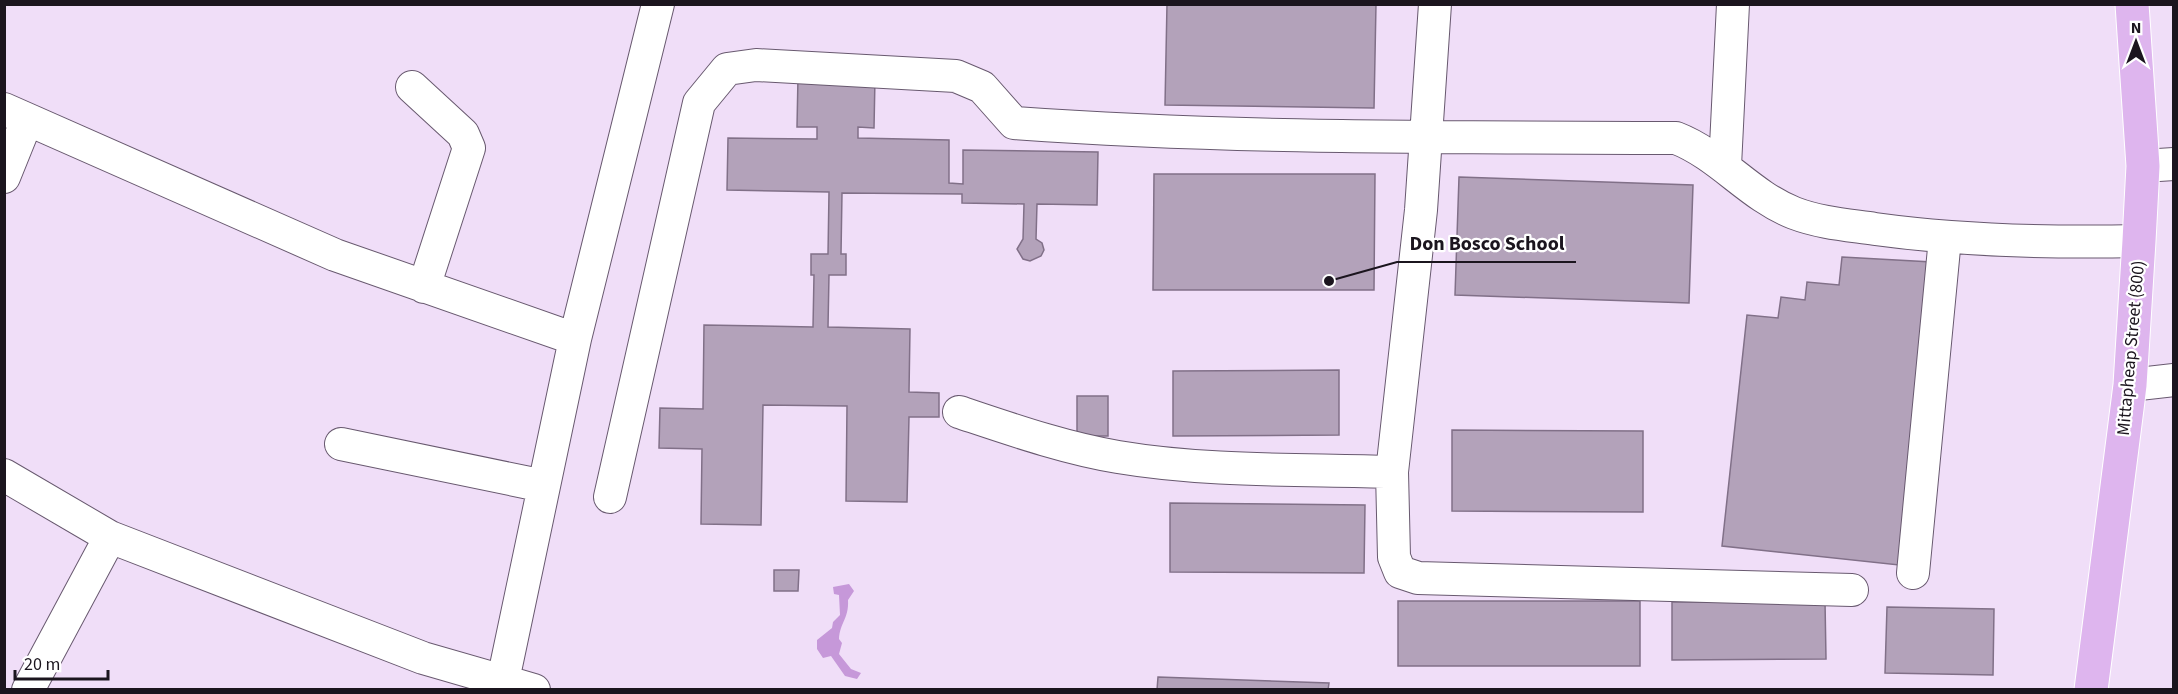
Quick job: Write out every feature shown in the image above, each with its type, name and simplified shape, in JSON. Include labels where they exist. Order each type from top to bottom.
[{"type":"main road","name":"Mittapheap Street (800)","points":[[2091,690],[2130,384],[2139,242],[2158,165],[2132,4]]},
{"type":"street","points":[[502,685],[575,339],[658,4]]},
{"type":"street","points":[[1435,4],[1421,210],[1392,472],[1394,557],[1400,572],[1418,578],[1852,590]]},
{"type":"street","points":[[1725,166],[1733,4]]},
{"type":"street","points":[[610,497],[699,102],[727,69],[756,65],[956,76],[982,87],[1014,123],[1137,132],[1676,138],[1696,146],[1758,193],[1793,213],[1816,220],[1945,238],[2044,243],[2139,242]]},
{"type":"street","points":[[412,87],[463,134],[469,148],[424,286]]},
{"type":"street","points":[[4,177],[16,114],[335,255],[575,339]]},
{"type":"street","points":[[1913,573],[1945,238]]},
{"type":"street","points":[[2130,384],[2174,380]]},
{"type":"street","points":[[959,412],[1115,457],[1167,464],[1392,472]]},
{"type":"street","points":[[341,444],[544,486]]},
{"type":"street","points":[[4,475],[110,537],[423,658],[502,685],[534,690]]},
{"type":"street","points":[[30,689],[110,537]]},
{"type":"shaded area","points":[[849,584],[854,591],[848,600],[847,612],[840,633],[839,639],[842,643],[839,654],[851,669],[861,673],[857,679],[845,676],[831,656],[823,658],[817,649],[817,640],[832,628],[833,622],[840,615],[839,595],[834,594],[833,587]]},
{"type":"building","points":[[1167,4],[1376,4],[1374,108],[1165,105]]},
{"type":"building","points":[[798,77],[875,78],[874,128],[858,127],[858,138],[949,140],[949,183],[963,184],[963,150],[1098,152],[1097,205],[1037,204],[1036,239],[1042,243],[1044,250],[1041,256],[1030,261],[1023,259],[1017,249],[1023,239],[1024,204],[962,203],[962,194],[842,193],[841,254],[846,254],[846,275],[829,275],[828,327],[910,329],[909,392],[939,393],[939,417],[909,417],[907,502],[846,501],[847,406],[763,405],[761,525],[701,524],[702,449],[659,448],[660,408],[703,409],[704,325],[813,327],[814,275],[811,275],[811,254],[828,254],[829,192],[727,190],[728,138],[817,139],[817,127],[797,127]]},
{"type":"building","points":[[1154,174],[1375,174],[1374,290],[1153,290]]},
{"type":"building","points":[[1459,177],[1693,185],[1689,303],[1455,295]]},
{"type":"building","points":[[1842,257],[1932,262],[1899,565],[1722,546],[1747,315],[1778,318],[1781,297],[1805,300],[1807,282],[1839,285]]},
{"type":"building","points":[[1339,370],[1339,435],[1173,436],[1173,371]]},
{"type":"building","points":[[1077,396],[1108,396],[1108,436],[1077,436]]},
{"type":"building","points":[[1452,430],[1643,431],[1643,512],[1452,511]]},
{"type":"building","points":[[1170,503],[1365,505],[1364,573],[1170,572]]},
{"type":"building","points":[[774,570],[799,570],[798,591],[774,591]]},
{"type":"building","points":[[1398,601],[1640,601],[1640,666],[1398,666]]},
{"type":"building","points":[[1825,601],[1826,659],[1672,660],[1672,602]]},
{"type":"building","points":[[1887,607],[1994,609],[1993,675],[1885,673]]},
{"type":"building","points":[[1158,677],[1329,683],[1328,690],[1157,690]]},
{"type":"place","name":"Don Bosco School","points":[[1329,281]]}]
